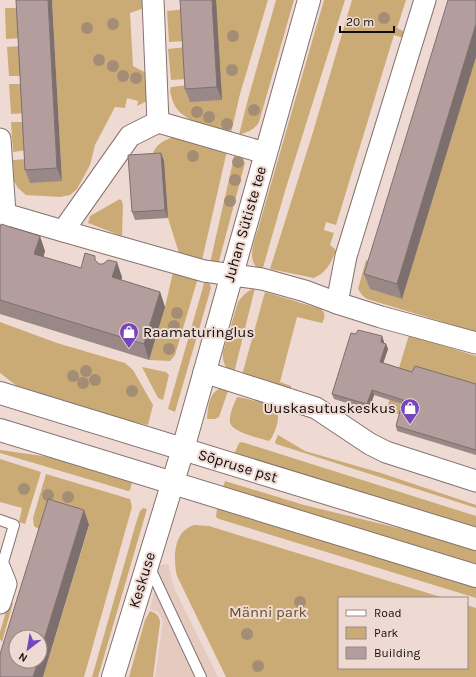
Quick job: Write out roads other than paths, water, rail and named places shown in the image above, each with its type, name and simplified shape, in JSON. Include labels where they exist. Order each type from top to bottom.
[{"type":"main road","name":"Juhan Sütiste tee","points":[[183,449],[309,0]]},
{"type":"main road","name":"Sõpruse pst","points":[[2,392],[476,539]]},
{"type":"main road","points":[[0,430],[476,576]]},
{"type":"main road","name":"Keskuse","points":[[113,677],[147,562],[183,449]]},
{"type":"street","points":[[153,0],[158,122]]},
{"type":"street","points":[[337,303],[346,256],[425,0]]},
{"type":"street","points":[[63,231],[130,136],[158,122],[265,153]]},
{"type":"street","points":[[0,139],[2,218],[63,231],[114,249],[197,269],[262,280],[305,290],[337,303],[476,343]]},
{"type":"street","points":[[204,372],[316,408],[370,444],[386,452],[476,481]]},
{"type":"street","points":[[0,569],[6,584],[0,603]]},
{"type":"lane","points":[[0,520],[14,525],[0,569]]},
{"type":"lane","points":[[147,562],[201,677]]},
{"type":"place","name":"Raamaturinglus","points":[[129,349]]},
{"type":"place","name":"Uuskasutuskeskus","points":[[410,425]]},
{"type":"park label","name":"Männi park","points":[[268,612]]}]
